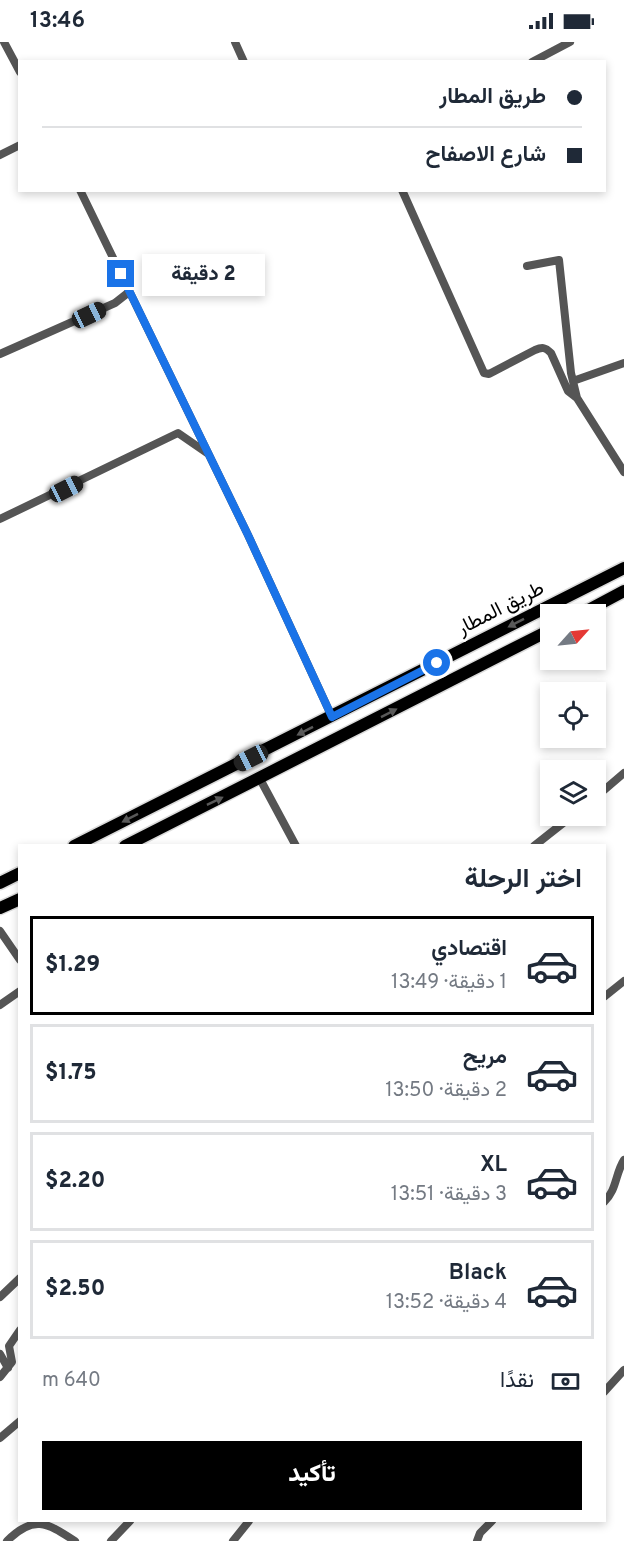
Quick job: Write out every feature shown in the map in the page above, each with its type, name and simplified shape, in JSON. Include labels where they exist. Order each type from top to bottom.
[{"type":"highway","name":"طريق المطار","points":[[78,844],[624,568]]},
{"type":"highway","points":[[600,604],[624,591]]},
{"type":"highway","name":"طريق المطار","points":[[129,844],[540,635]]},
{"type":"highway","points":[[2,878],[18,874]]},
{"type":"highway","points":[[0,908],[18,899]]},
{"type":"street","points":[[235,42],[243,60]]},
{"type":"street","points":[[536,60],[570,42]]},
{"type":"street","points":[[5,45],[18,68]]},
{"type":"street","points":[[0,155],[18,146]]},
{"type":"street","points":[[81,192],[248,535],[332,717]]},
{"type":"street","points":[[403,192],[484,373],[489,374],[535,350],[547,349],[568,391],[578,398]]},
{"type":"street","points":[[527,266],[559,260],[573,381],[578,398],[624,472]]},
{"type":"street","points":[[0,354],[115,303],[129,292]]},
{"type":"street","points":[[573,381],[624,363]]},
{"type":"street","points":[[0,519],[178,433],[208,453]]},
{"type":"street","points":[[606,788],[624,773]]},
{"type":"street","points":[[260,779],[295,844]]},
{"type":"street","points":[[537,844],[559,826]]},
{"type":"street","points":[[0,931],[18,957]]},
{"type":"street","points":[[606,995],[624,981]]},
{"type":"street","points":[[0,1005],[18,992]]},
{"type":"street","points":[[606,1200],[614,1190],[617,1172],[624,1160]]},
{"type":"street","points":[[0,1297],[18,1280]]},
{"type":"street","points":[[0,1377],[12,1359],[9,1343],[18,1332]]},
{"type":"street","points":[[0,1354],[8,1368]]},
{"type":"street","points":[[606,1390],[624,1370]]},
{"type":"street","points":[[0,1438],[18,1422]]},
{"type":"street","points":[[111,1541],[129,1522]]},
{"type":"street","points":[[233,1541],[248,1522]]},
{"type":"street","points":[[477,1541],[480,1533],[491,1522]]},
{"type":"street","points":[[7,1541],[24,1527],[36,1523],[48,1525],[75,1541]]},
{"type":"route","points":[[121,274],[248,535],[332,717],[437,663]]}]
